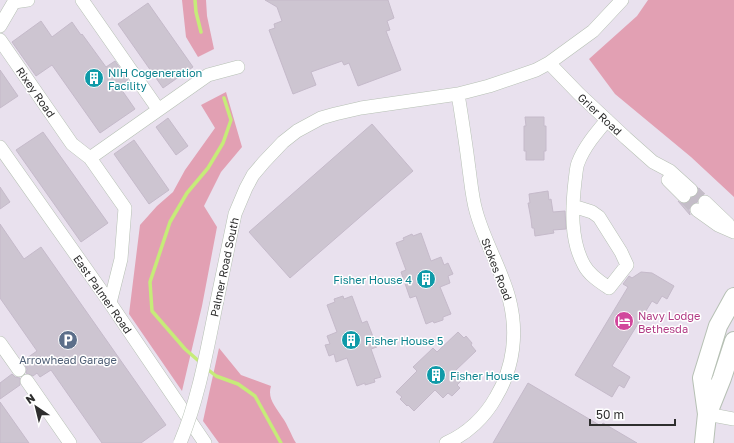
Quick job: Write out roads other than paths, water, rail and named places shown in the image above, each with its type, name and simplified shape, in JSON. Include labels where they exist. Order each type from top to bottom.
[{"type":"main road","points":[[704,443],[707,414],[702,378],[718,326],[734,296]]},
{"type":"main road","points":[[707,414],[722,378],[734,341]]},
{"type":"street","points":[[0,26],[11,1],[28,0]]},
{"type":"street","points":[[82,0],[158,109]]},
{"type":"street","name":"Palmer Road South","points":[[180,443],[189,422],[201,376],[235,214],[253,175],[283,142],[297,131],[321,118],[335,114],[361,108],[458,94],[509,80],[536,70],[549,63],[593,31],[622,0]]},
{"type":"street","name":"Rixey Road","points":[[0,40],[72,144],[90,158],[125,208],[121,259],[110,303]]},
{"type":"street","name":"Grier Road","points":[[549,63],[606,120],[653,162],[670,171],[687,193]]},
{"type":"street","points":[[90,158],[208,75],[238,67]]},
{"type":"street","name":"Stokes Road","points":[[446,443],[468,430],[492,405],[502,388],[510,368],[513,351],[514,330],[509,298],[486,241],[476,210],[458,94]]},
{"type":"street","points":[[573,206],[592,212],[599,217],[621,252],[626,265],[609,288],[585,267],[580,258],[576,244],[573,206],[577,164],[587,146],[606,120]]},
{"type":"street","name":"East Palmer Road","points":[[0,147],[110,303],[205,443]]},
{"type":"street","points":[[734,229],[701,206],[718,225],[734,232]]},
{"type":"street","points":[[0,343],[70,443]]},
{"type":"street","points":[[707,414],[734,419]]},
{"type":"waterway","points":[[195,0],[196,12],[201,32]]},
{"type":"waterway","points":[[201,363],[185,349],[152,311],[150,282],[170,222],[187,193],[208,168],[223,143],[231,120],[224,98]]},
{"type":"waterway","points":[[206,368],[216,376],[238,384],[255,396],[281,443]]},
{"type":"tunnel","points":[[691,190],[705,202]]},
{"type":"tunnel","points":[[684,196],[697,210]]},
{"type":"place","name":"NIH Cogeneration Facility","points":[[94,78]]},
{"type":"place","name":"Fisher House 4","points":[[426,279]]},
{"type":"place","name":"Navy Lodge Bethesda","points":[[624,321]]},
{"type":"place","name":"Arrowhead Garage","points":[[68,340]]},
{"type":"place","name":"Fisher House 5","points":[[351,340]]},
{"type":"place","name":"Fisher House","points":[[436,375]]}]
